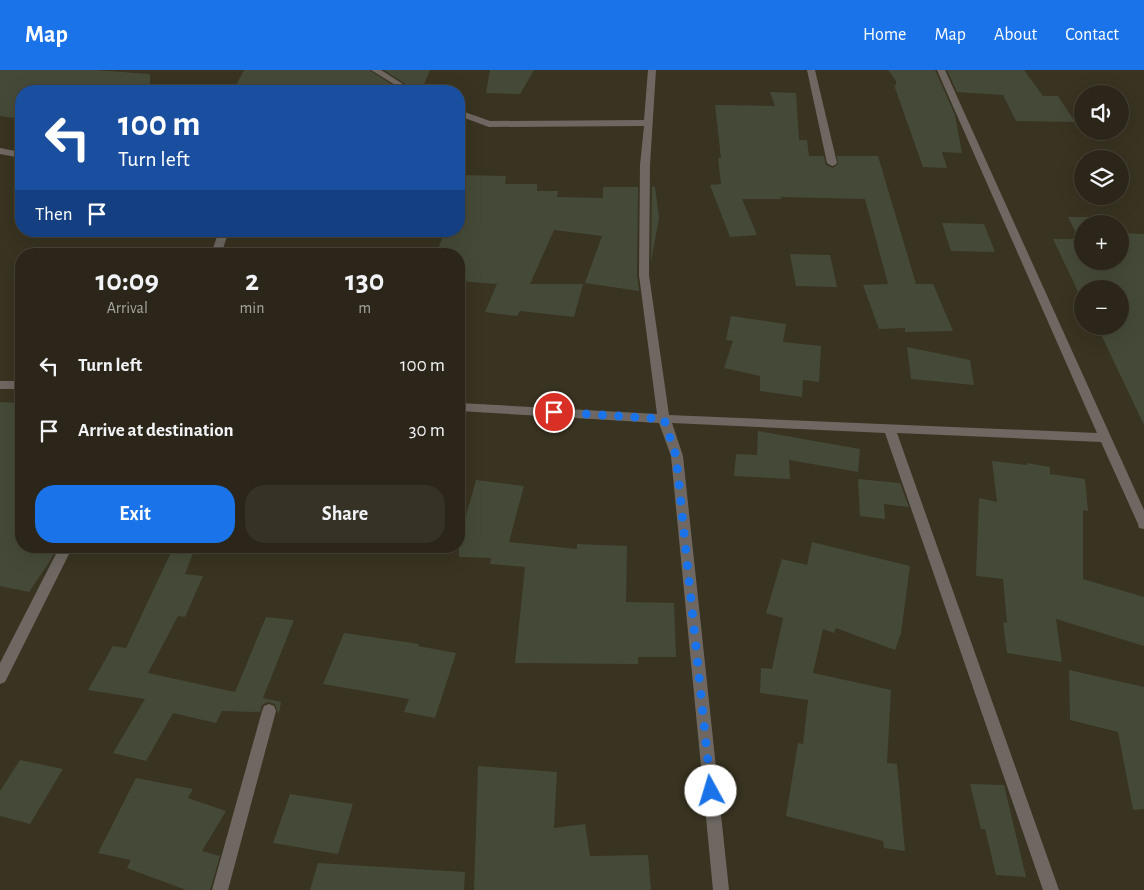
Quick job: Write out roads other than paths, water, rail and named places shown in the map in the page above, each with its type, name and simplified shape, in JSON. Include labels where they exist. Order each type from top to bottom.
[{"type":"street","points":[[375,70],[400,85]]},
{"type":"street","points":[[652,70],[648,122],[644,275],[664,419],[676,456],[721,890]]},
{"type":"street","points":[[811,70],[832,162]]},
{"type":"street","points":[[942,70],[1144,524]]},
{"type":"street","points":[[465,116],[489,124],[648,122]]},
{"type":"street","points":[[0,151],[15,153]]},
{"type":"street","points":[[0,385],[15,385]]},
{"type":"street","points":[[465,407],[664,419],[1106,438]]},
{"type":"street","points":[[889,428],[1051,890]]},
{"type":"street","points":[[0,678],[63,553]]},
{"type":"street","points":[[220,890],[269,711]]}]
